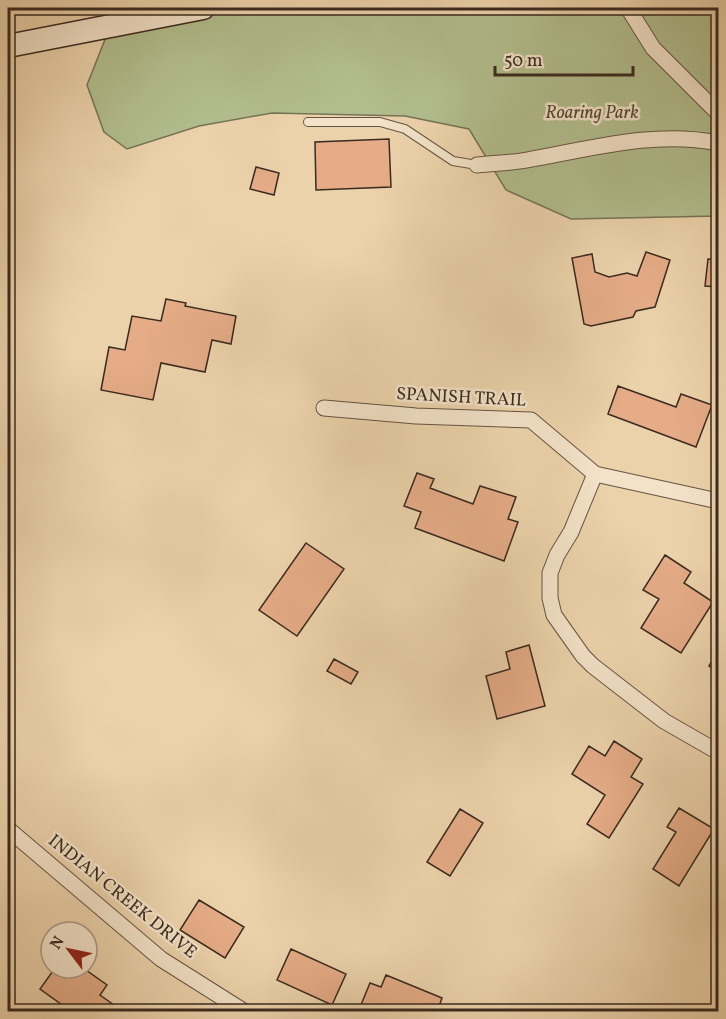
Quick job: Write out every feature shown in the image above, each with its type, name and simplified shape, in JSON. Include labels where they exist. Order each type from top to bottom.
[{"type":"street","points":[[8,46],[203,8]]},
{"type":"street","points":[[628,8],[653,48],[718,113]]},
{"type":"street","points":[[477,165],[525,161],[604,144],[700,140],[718,143]]},
{"type":"street","name":"SPANISH TRAIL","points":[[324,408],[416,416],[531,420],[595,474],[718,501]]},
{"type":"street","points":[[595,474],[550,573],[550,598],[554,615],[583,656],[593,666],[664,721],[718,752]]},
{"type":"street","name":"INDIAN CREEK DRIVE","points":[[8,829],[161,959],[245,1011]]},
{"type":"lane","points":[[308,122],[380,122],[405,129],[453,161],[477,165]]},
{"type":"green space","name":"Roaring Park","points":[[254,8],[718,8],[718,216],[571,219],[506,190],[469,129],[405,116],[272,113],[199,126],[127,149],[104,132],[87,85],[108,32]]},
{"type":"building","points":[[389,139],[391,187],[316,190],[315,142]]},
{"type":"building","points":[[256,167],[279,173],[274,195],[250,189]]},
{"type":"building","points":[[646,252],[670,260],[655,307],[636,311],[633,317],[591,326],[584,324],[572,258],[592,254],[595,272],[609,277],[627,273],[637,276]]},
{"type":"building","points":[[708,259],[718,260],[718,287],[705,286]]},
{"type":"building","points":[[166,299],[186,303],[185,306],[236,316],[231,344],[212,340],[205,372],[161,363],[153,400],[101,390],[109,347],[125,350],[132,316],[161,321]]},
{"type":"building","points":[[618,386],[676,407],[681,394],[712,405],[696,447],[608,414]]},
{"type":"building","points":[[417,473],[434,479],[430,488],[473,504],[480,486],[516,497],[508,519],[518,522],[504,561],[415,528],[421,512],[404,506]]},
{"type":"building","points":[[306,543],[344,569],[297,636],[259,610]]},
{"type":"building","points":[[665,555],[691,572],[684,583],[713,602],[681,653],[641,628],[659,599],[643,590]]},
{"type":"building","points":[[529,645],[545,706],[497,719],[486,676],[510,669],[506,652]]},
{"type":"building","points":[[718,650],[718,672],[709,666]]},
{"type":"building","points":[[334,659],[358,672],[351,684],[327,671]]},
{"type":"building","points":[[614,741],[642,759],[631,777],[643,784],[609,838],[587,824],[605,795],[572,774],[589,746],[605,756]]},
{"type":"building","points":[[679,808],[714,829],[679,886],[653,869],[676,832],[667,827]]},
{"type":"building","points":[[460,809],[483,823],[450,876],[427,862]]},
{"type":"building","points":[[199,900],[244,927],[225,958],[180,930]]},
{"type":"building","points":[[291,949],[346,974],[332,1005],[277,980]]},
{"type":"building","points":[[386,975],[442,998],[437,1012],[358,1012],[370,983],[381,987]]},
{"type":"building","points":[[99,979],[107,985],[100,995],[121,1010],[72,1012],[40,989],[46,980]]}]
